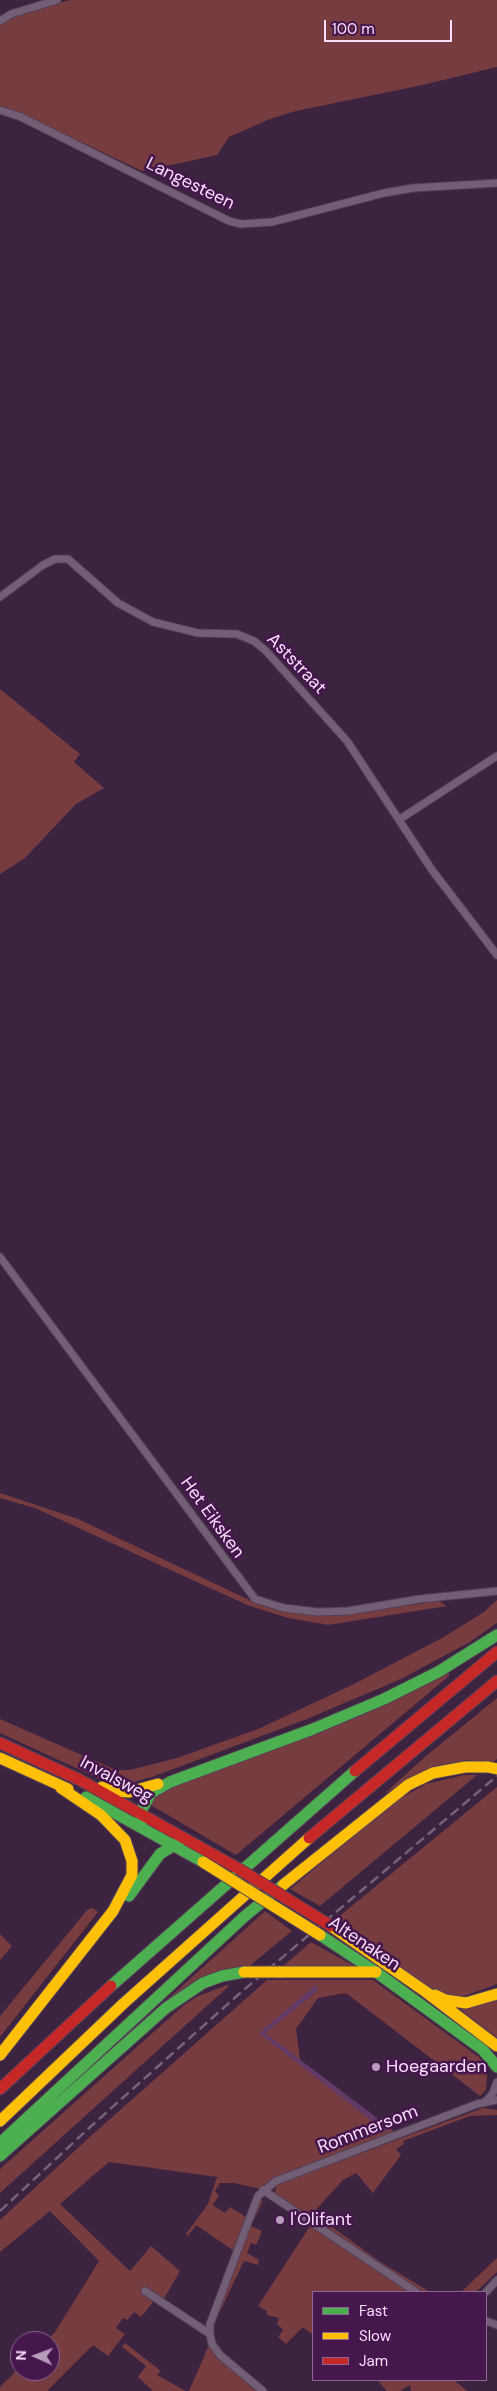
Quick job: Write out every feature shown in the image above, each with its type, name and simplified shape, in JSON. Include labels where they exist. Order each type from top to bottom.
[{"type":"highway","points":[[80,1780],[91,1782],[113,1791],[129,1792],[170,1782],[313,1729],[384,1699],[438,1672],[497,1635]]},
{"type":"highway","points":[[0,2089],[90,2004],[287,1828],[497,1652]]},
{"type":"highway","points":[[0,2121],[124,2003],[227,1909],[332,1818],[497,1681]]},
{"type":"highway","name":"Invalsweg","points":[[0,1743],[80,1780],[212,1854]]},
{"type":"highway","name":"Invalsweg","points":[[0,1758],[61,1788],[75,1791],[203,1862]]},
{"type":"highway","points":[[0,2143],[245,1916],[389,1798],[408,1784],[433,1773],[465,1767],[492,1768]]},
{"type":"highway","points":[[141,1826],[140,1813],[151,1793],[170,1782]]},
{"type":"highway","points":[[61,1788],[114,1826],[125,1840],[130,1852],[132,1875],[129,1884],[113,1911]]},
{"type":"highway","points":[[0,2055],[160,1854],[173,1844],[189,1841]]},
{"type":"highway","name":"Altenaken","points":[[212,1854],[331,1926],[426,1992],[435,2001],[497,2046]]},
{"type":"highway","name":"Altenaken","points":[[203,1862],[376,1972],[483,2050],[497,2067]]},
{"type":"highway","points":[[0,2156],[166,2008],[203,1983],[222,1976],[244,1972],[376,1972]]},
{"type":"highway","points":[[426,1992],[455,2002],[479,2001],[497,1994]]},
{"type":"street","points":[[0,21],[19,11],[57,0]]},
{"type":"street","name":"Langesteen","points":[[0,110],[21,117],[229,221],[241,224],[272,222],[384,193],[413,188],[497,183]]},
{"type":"street","name":"Aststraat","points":[[0,597],[43,565],[55,559],[68,559],[118,603],[153,622],[198,634],[246,636],[266,651],[347,741],[432,870],[497,955]]},
{"type":"street","points":[[400,819],[497,756]]},
{"type":"street","name":"Het Eiksken","points":[[0,1258],[255,1599],[284,1608],[318,1612],[348,1611],[420,1598],[497,1591]]},
{"type":"street","points":[[486,2102],[493,2093],[497,2082]]},
{"type":"street","name":"Rommersom","points":[[263,2190],[276,2181],[486,2102],[497,2100]]},
{"type":"street","points":[[263,2391],[220,2355],[212,2344],[210,2324],[258,2196],[263,2190],[414,2291]]},
{"type":"street","points":[[487,2291],[497,2280]]},
{"type":"street","points":[[145,2291],[210,2334]]},
{"type":"shaded area","points":[[70,0],[497,0],[497,67],[418,86],[296,111],[270,119],[229,137],[217,155],[142,171],[22,114],[0,107],[0,24],[34,8]]},
{"type":"shaded area","points":[[0,689],[80,754],[74,762],[104,788],[76,804],[25,858],[0,874]]},
{"type":"shaded area","points":[[0,1493],[78,1519],[260,1605],[273,1609],[312,1614],[341,1615],[439,1601],[447,1606],[328,1625],[288,1618],[247,1605],[35,1508],[0,1498]]},
{"type":"shaded area","points":[[497,1600],[497,1623],[470,1642],[401,1679],[307,1719],[152,1777],[130,1783],[104,1781],[0,1733],[0,1719],[116,1770],[130,1770],[177,1758],[258,1729],[354,1684],[442,1638],[484,1612]]},
{"type":"shaded area","points":[[447,1672],[449,1676],[236,1855],[149,1804],[155,1794]]},
{"type":"shaded area","points":[[497,1698],[497,1759],[492,1763],[466,1760],[431,1768],[384,1794],[426,1756]]},
{"type":"shaded area","points":[[464,1775],[477,1775],[320,1906],[290,1889],[397,1800],[426,1784]]},
{"type":"shaded area","points":[[497,1787],[497,1984],[459,1998],[440,1993],[425,1984],[370,1945],[372,1942],[337,1918]]},
{"type":"shaded area","points":[[93,1908],[98,1912],[0,2037],[0,2016],[88,1909]]},
{"type":"shaded area","points":[[265,1911],[292,1931],[247,1968],[160,2006]]},
{"type":"shaded area","points":[[0,1934],[12,1946],[0,1960]]},
{"type":"shaded area","points":[[311,1942],[356,1967],[282,1967]]},
{"type":"shaded area","points":[[267,1980],[373,1980],[480,2058],[487,2073],[486,2090],[480,2096],[346,1993],[318,1998],[296,2029],[300,2060],[395,2132],[271,2180],[261,2189],[234,2183],[220,2183],[215,2191],[219,2195],[213,2205],[225,2213],[230,2207],[246,2217],[234,2251],[196,2225],[188,2236],[186,2234],[208,2204],[217,2177],[109,2162],[60,2204],[130,2271],[151,2246],[180,2271],[161,2304],[155,2300],[141,2317],[134,2312],[127,2320],[123,2318],[116,2328],[125,2334],[108,2356],[93,2345],[60,2378],[60,2331],[56,2331],[99,2261],[50,2211],[0,2252],[0,2220],[93,2134]]},
{"type":"shaded area","points":[[227,1985],[229,1986],[0,2193],[0,2169],[184,2005],[198,1996]]},
{"type":"shaded area","points":[[316,1985],[318,1988],[316,1992],[265,2033],[389,2127],[386,2132],[259,2033]]},
{"type":"shaded area","points":[[497,1998],[497,2038],[456,2006]]},
{"type":"shaded area","points":[[483,2108],[497,2110],[497,2115],[470,2116],[403,2141],[404,2144],[396,2149],[401,2155],[373,2193],[356,2173],[343,2180],[313,2213],[379,2261],[428,2291],[421,2291],[391,2274],[277,2196],[275,2193],[276,2186]]},
{"type":"shaded area","points":[[260,2200],[263,2201],[251,2226],[262,2231],[256,2245],[251,2243],[247,2253],[259,2260],[258,2265],[244,2261],[215,2322]]},
{"type":"shaded area","points":[[310,2226],[408,2291],[312,2291],[312,2334],[303,2327],[286,2344],[278,2337],[283,2330],[277,2324],[279,2318],[267,2315],[267,2311],[258,2306]]},
{"type":"shaded area","points":[[497,2258],[497,2272],[477,2291],[462,2291]]},
{"type":"shaded area","points":[[125,2343],[161,2371],[157,2375],[186,2391],[153,2391],[138,2377],[146,2366],[122,2347]]},
{"type":"shaded area","points":[[209,2345],[216,2356],[258,2391],[189,2391]]},
{"type":"shaded area","points":[[10,2377],[10,2381],[57,2381],[47,2391],[0,2391],[0,2387]]},
{"type":"shaded area","points":[[378,2381],[455,2381],[467,2391],[411,2391],[410,2385],[400,2391],[387,2391]]},
{"type":"railway","points":[[0,2211],[89,2128],[239,1994],[497,1776]]},
{"type":"traffic: fast","points":[[141,1826],[140,1813],[151,1793],[170,1782],[313,1729],[384,1699],[438,1672],[497,1635]]},
{"type":"traffic: fast","points":[[111,1986],[355,1771]]},
{"type":"traffic: fast","points":[[86,1797],[203,1862]]},
{"type":"traffic: fast","points":[[129,1896],[160,1854],[179,1842]]},
{"type":"traffic: fast","points":[[0,2143],[245,1916],[283,1885]]},
{"type":"traffic: fast","points":[[320,1935],[376,1972],[483,2050],[497,2067]]},
{"type":"traffic: fast","points":[[0,2156],[166,2008],[203,1983],[222,1976],[244,1972]]},
{"type":"traffic: slow","points":[[0,1758],[68,1789]]},
{"type":"traffic: slow","points":[[283,1885],[408,1785],[433,1773],[465,1767],[488,1767]]},
{"type":"traffic: slow","points":[[488,1767],[497,1769]]},
{"type":"traffic: slow","points":[[102,1787],[113,1791],[129,1792],[158,1784]]},
{"type":"traffic: slow","points":[[0,2055],[113,1911],[132,1875],[132,1861],[125,1840],[101,1815],[61,1788]]},
{"type":"traffic: slow","points":[[0,2121],[124,2003],[309,1838]]},
{"type":"traffic: slow","points":[[203,1862],[320,1935]]},
{"type":"traffic: slow","points":[[331,1926],[426,1992],[497,2046]]},
{"type":"traffic: slow","points":[[244,1972],[279,1972]]},
{"type":"traffic: slow","points":[[279,1972],[376,1972]]},
{"type":"traffic: slow","points":[[435,1995],[445,2000],[466,2003],[497,1994]]},
{"type":"traffic: jam","points":[[355,1771],[497,1652]]},
{"type":"traffic: jam","points":[[309,1838],[497,1681]]},
{"type":"traffic: jam","points":[[0,1743],[80,1780],[239,1869]]},
{"type":"traffic: jam","points":[[239,1869],[331,1926]]},
{"type":"traffic: jam","points":[[0,2089],[111,1986]]},
{"type":"place","name":"Hoegaarden","points":[[376,2067]]},
{"type":"place","name":"l'Olifant","points":[[280,2220]]}]
